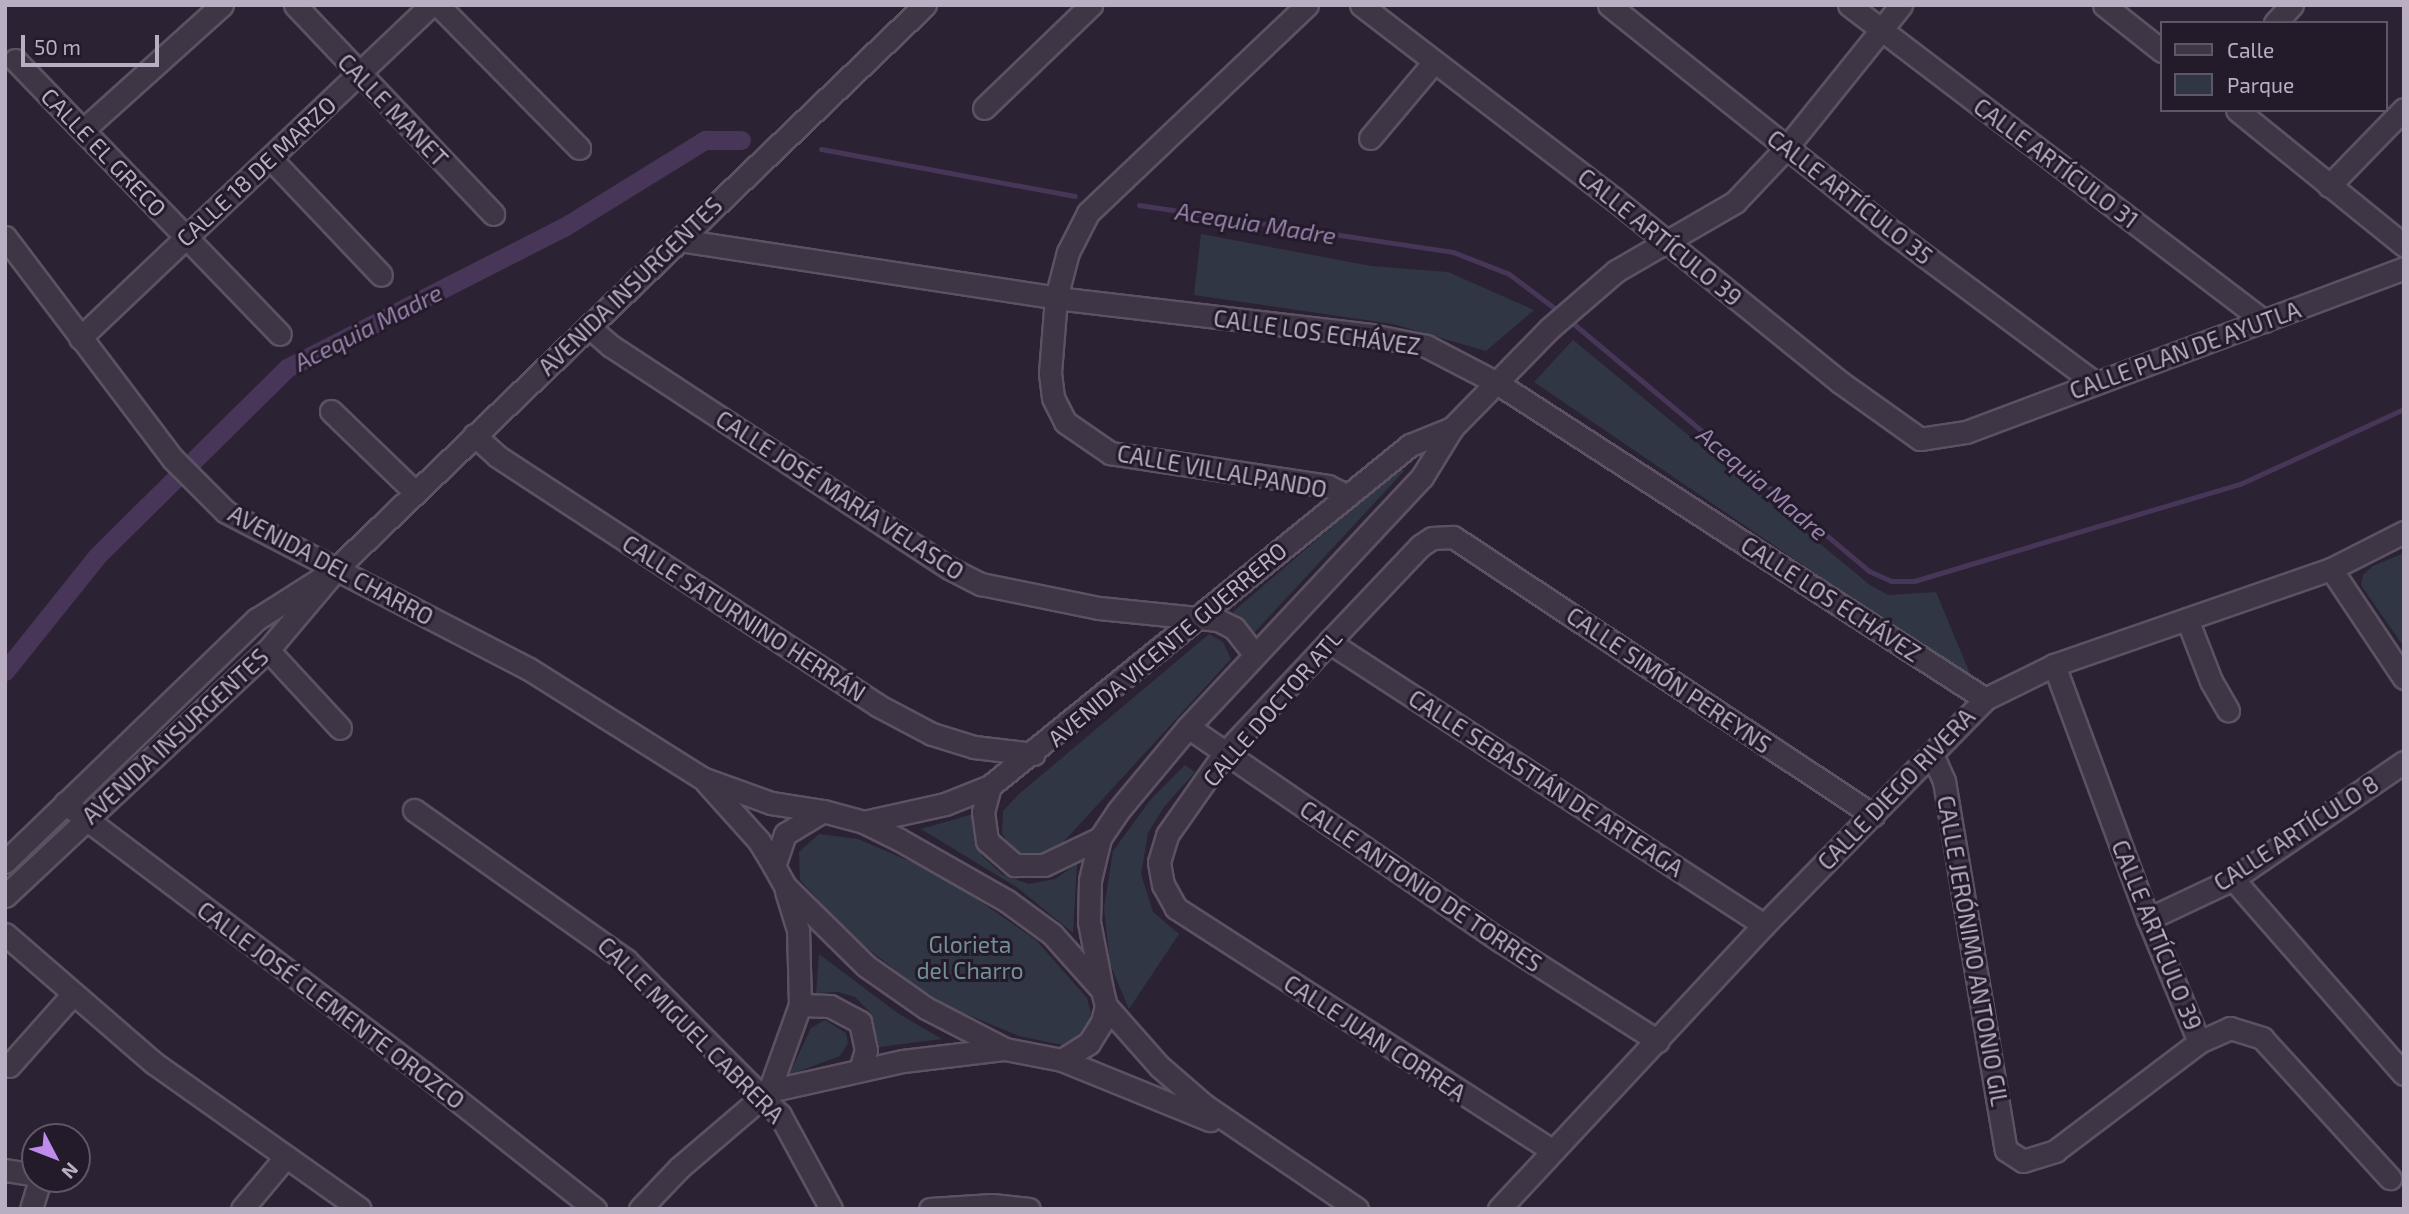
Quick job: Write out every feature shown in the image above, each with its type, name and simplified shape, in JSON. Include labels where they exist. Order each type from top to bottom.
[{"type":"street","points":[[83,131],[222,5]]},
{"type":"street","name":"CALLE MANET","points":[[295,5],[493,214]]},
{"type":"street","name":"CALLE 18 DE MARZO","points":[[80,338],[431,5]]},
{"type":"street","points":[[438,5],[579,148]]},
{"type":"street","name":"AVENIDA INSURGENTES","points":[[5,895],[268,650],[337,568],[925,5]]},
{"type":"street","points":[[984,108],[1091,5]]},
{"type":"street","name":"CALLE VILLALPANDO","points":[[1307,5],[1094,207],[1068,252],[1056,298],[1050,373],[1053,398],[1065,422],[1094,445],[1132,457],[1328,486],[1346,495]]},
{"type":"street","name":"CALLE ARTÍCULO 39","points":[[1361,5],[1668,242],[1910,434],[1932,441],[1966,432]]},
{"type":"street","name":"CALLE ARTÍCULO 35","points":[[1609,5],[1787,147],[2095,383]]},
{"type":"street","name":"CALLE ARTÍCULO 31","points":[[1849,5],[2264,321]]},
{"type":"street","name":"AVENIDA VICENTE GUERRERO","points":[[1104,998],[1089,922],[1090,880],[1100,838],[1188,727],[1422,477],[1452,428],[1550,328],[1627,264],[1735,202],[1787,147],[1901,5]]},
{"type":"street","points":[[2104,5],[2160,49]]},
{"type":"street","points":[[2277,21],[2292,5]]},
{"type":"street","name":"CALLE EL GRECO","points":[[15,60],[280,334]]},
{"type":"street","points":[[1370,138],[1434,62]]},
{"type":"street","points":[[2329,186],[2404,108]]},
{"type":"street","points":[[2239,112],[2404,245]]},
{"type":"street","points":[[270,158],[381,275]]},
{"type":"street","name":"AVENIDA DEL CHARRO","points":[[5,237],[173,459],[203,492],[243,523],[337,568],[529,669],[702,778],[771,803],[823,811],[864,822]]},
{"type":"street","name":"CALLE LOS ECHÁVEZ","points":[[678,240],[1056,298],[1403,340],[1451,357],[1497,383],[1985,699]]},
{"type":"street","name":"CALLE PLAN DE AYUTLA","points":[[1966,432],[2404,268]]},
{"type":"street","name":"CALLE JOSÉ MARÍA VELASCO","points":[[589,327],[622,354],[949,568],[981,584],[1099,608],[1199,618],[1234,628],[1255,655]]},
{"type":"street","points":[[331,411],[416,493]]},
{"type":"street","name":"AVENIDA VICENTE GUERRERO","points":[[864,822],[945,804],[990,786],[1034,754],[1410,445],[1452,428]]},
{"type":"street","name":"CALLE SATURNINO HERRÁN","points":[[474,435],[508,463],[877,705],[932,734],[974,747],[1034,754]]},
{"type":"street","name":"CALLE DIEGO RIVERA","points":[[1499,1209],[1764,925],[1985,699],[2054,665],[2331,569],[2404,532]]},
{"type":"street","name":"CALLE DOCTOR ATL","points":[[1198,923],[1176,908],[1167,893],[1159,874],[1160,850],[1224,754],[1420,546],[1443,535],[1466,543]]},
{"type":"street","name":"CALLE SIMÓN PEREYNS","points":[[1466,543],[1873,815]]},
{"type":"street","name":"AVENIDA INSURGENTES","points":[[5,862],[257,619],[337,568]]},
{"type":"street","points":[[2331,569],[2404,678]]},
{"type":"street","points":[[2187,619],[2211,681],[2228,710]]},
{"type":"street","name":"CALLE SEBASTIÁN DE ARTEAGA","points":[[1329,642],[1764,925]]},
{"type":"street","points":[[268,650],[340,728]]},
{"type":"street","name":"CALLE ARTÍCULO 39","points":[[2054,665],[2148,919],[2199,1042],[2230,1028],[2262,1038],[2390,1178]]},
{"type":"street","name":"CALLE ANTONIO DE TORRES","points":[[1188,727],[1224,754],[1658,1041]]},
{"type":"street","name":"CALLE JERÓNIMO ANTONIO GIL","points":[[1932,754],[1944,781],[2006,1150],[2023,1161],[2056,1151],[2199,1042]]},
{"type":"street","name":"CALLE ARTÍCULO 8","points":[[2148,919],[2232,879],[2404,762]]},
{"type":"street","name":"AVENIDA DEL CHARRO","points":[[702,778],[759,841],[785,886]]},
{"type":"street","points":[[990,786],[983,812],[987,841],[1015,865],[1044,865],[1100,838]]},
{"type":"street","name":"CALLE JOSÉ CLEMENTE OROZCO","points":[[65,803],[422,1072],[595,1209]]},
{"type":"street","name":"CALLE MIGUEL CABRERA","points":[[414,810],[598,936],[766,1094],[787,1125],[831,1209]]},
{"type":"street","points":[[774,866],[785,834],[823,811]]},
{"type":"street","points":[[864,822],[1007,901],[1080,960],[1104,998],[1167,1072],[1243,1136]]},
{"type":"street","points":[[2232,879],[2404,1074]]},
{"type":"street","points":[[640,1209],[766,1094],[800,1005],[798,930],[785,886]]},
{"type":"street","points":[[785,886],[834,937],[886,981],[958,1027],[1005,1049],[1062,1060],[1158,1096],[1243,1136],[1357,1209]]},
{"type":"street","name":"CALLE JUAN CORREA","points":[[1198,923],[1553,1151]]},
{"type":"street","points":[[5,934],[72,995],[154,1063],[284,1159],[360,1209]]},
{"type":"street","points":[[9,1066],[72,995]]},
{"type":"street","points":[[1062,1060],[1090,1043],[1104,998]]},
{"type":"street","points":[[800,1005],[830,1006],[860,1022],[866,1050],[860,1070]]},
{"type":"street","points":[[766,1094],[800,1088],[860,1070],[1005,1049]]},
{"type":"street","points":[[242,1209],[284,1159]]},
{"type":"street","points":[[930,1209],[992,1205],[1029,1209]]},
{"type":"green space","points":[[1201,234],[1371,266],[1448,272],[1534,310],[1486,351],[1393,324],[1194,295]]},
{"type":"green space","points":[[1573,340],[1870,585],[1888,595],[1936,592],[1973,681],[1534,382]]},
{"type":"green space","points":[[1401,467],[1404,471],[1254,633],[1233,612]]},
{"type":"green space","points":[[2404,553],[2404,647],[2361,585],[2363,575],[2373,566]]},
{"type":"green space","points":[[1209,634],[1223,642],[1231,659],[1057,849],[1036,857],[1022,855],[1009,844],[1002,833],[1003,811],[1019,794]]},
{"type":"green space","points":[[1185,765],[1195,772],[1164,807],[1148,833],[1141,874],[1153,912],[1179,934],[1129,1009],[1110,964],[1104,908],[1113,851],[1151,799]]},
{"type":"green space","points":[[973,814],[982,856],[1003,875],[1029,884],[1055,879],[1077,864],[1073,933],[1018,888],[921,829]]},
{"type":"green space","name":"Glorieta del Charro","points":[[819,834],[858,839],[914,863],[961,888],[1036,940],[1087,998],[1091,1013],[1086,1032],[1062,1045],[1019,1036],[949,1007],[908,980],[849,934],[800,880],[799,852]]},
{"type":"green space","points":[[819,954],[899,1014],[942,1039],[879,1047],[871,1013],[855,997],[838,992],[816,993]]},
{"type":"green space","points":[[825,1020],[846,1033],[848,1043],[840,1056],[789,1075],[811,1028]]},
{"type":"waterway","name":"Acequia Madre","points":[[5,671],[97,556],[287,368],[564,227],[705,140],[741,140]]},
{"type":"waterway","name":"Acequia Madre","points":[[821,149],[1075,196]]},
{"type":"waterway","name":"Acequia Madre","points":[[1139,205],[1453,252],[1509,274],[1561,313]]},
{"type":"waterway","name":"Acequia Madre","points":[[1569,320],[1869,571],[1891,581],[1914,581],[2240,484],[2404,409]]}]
